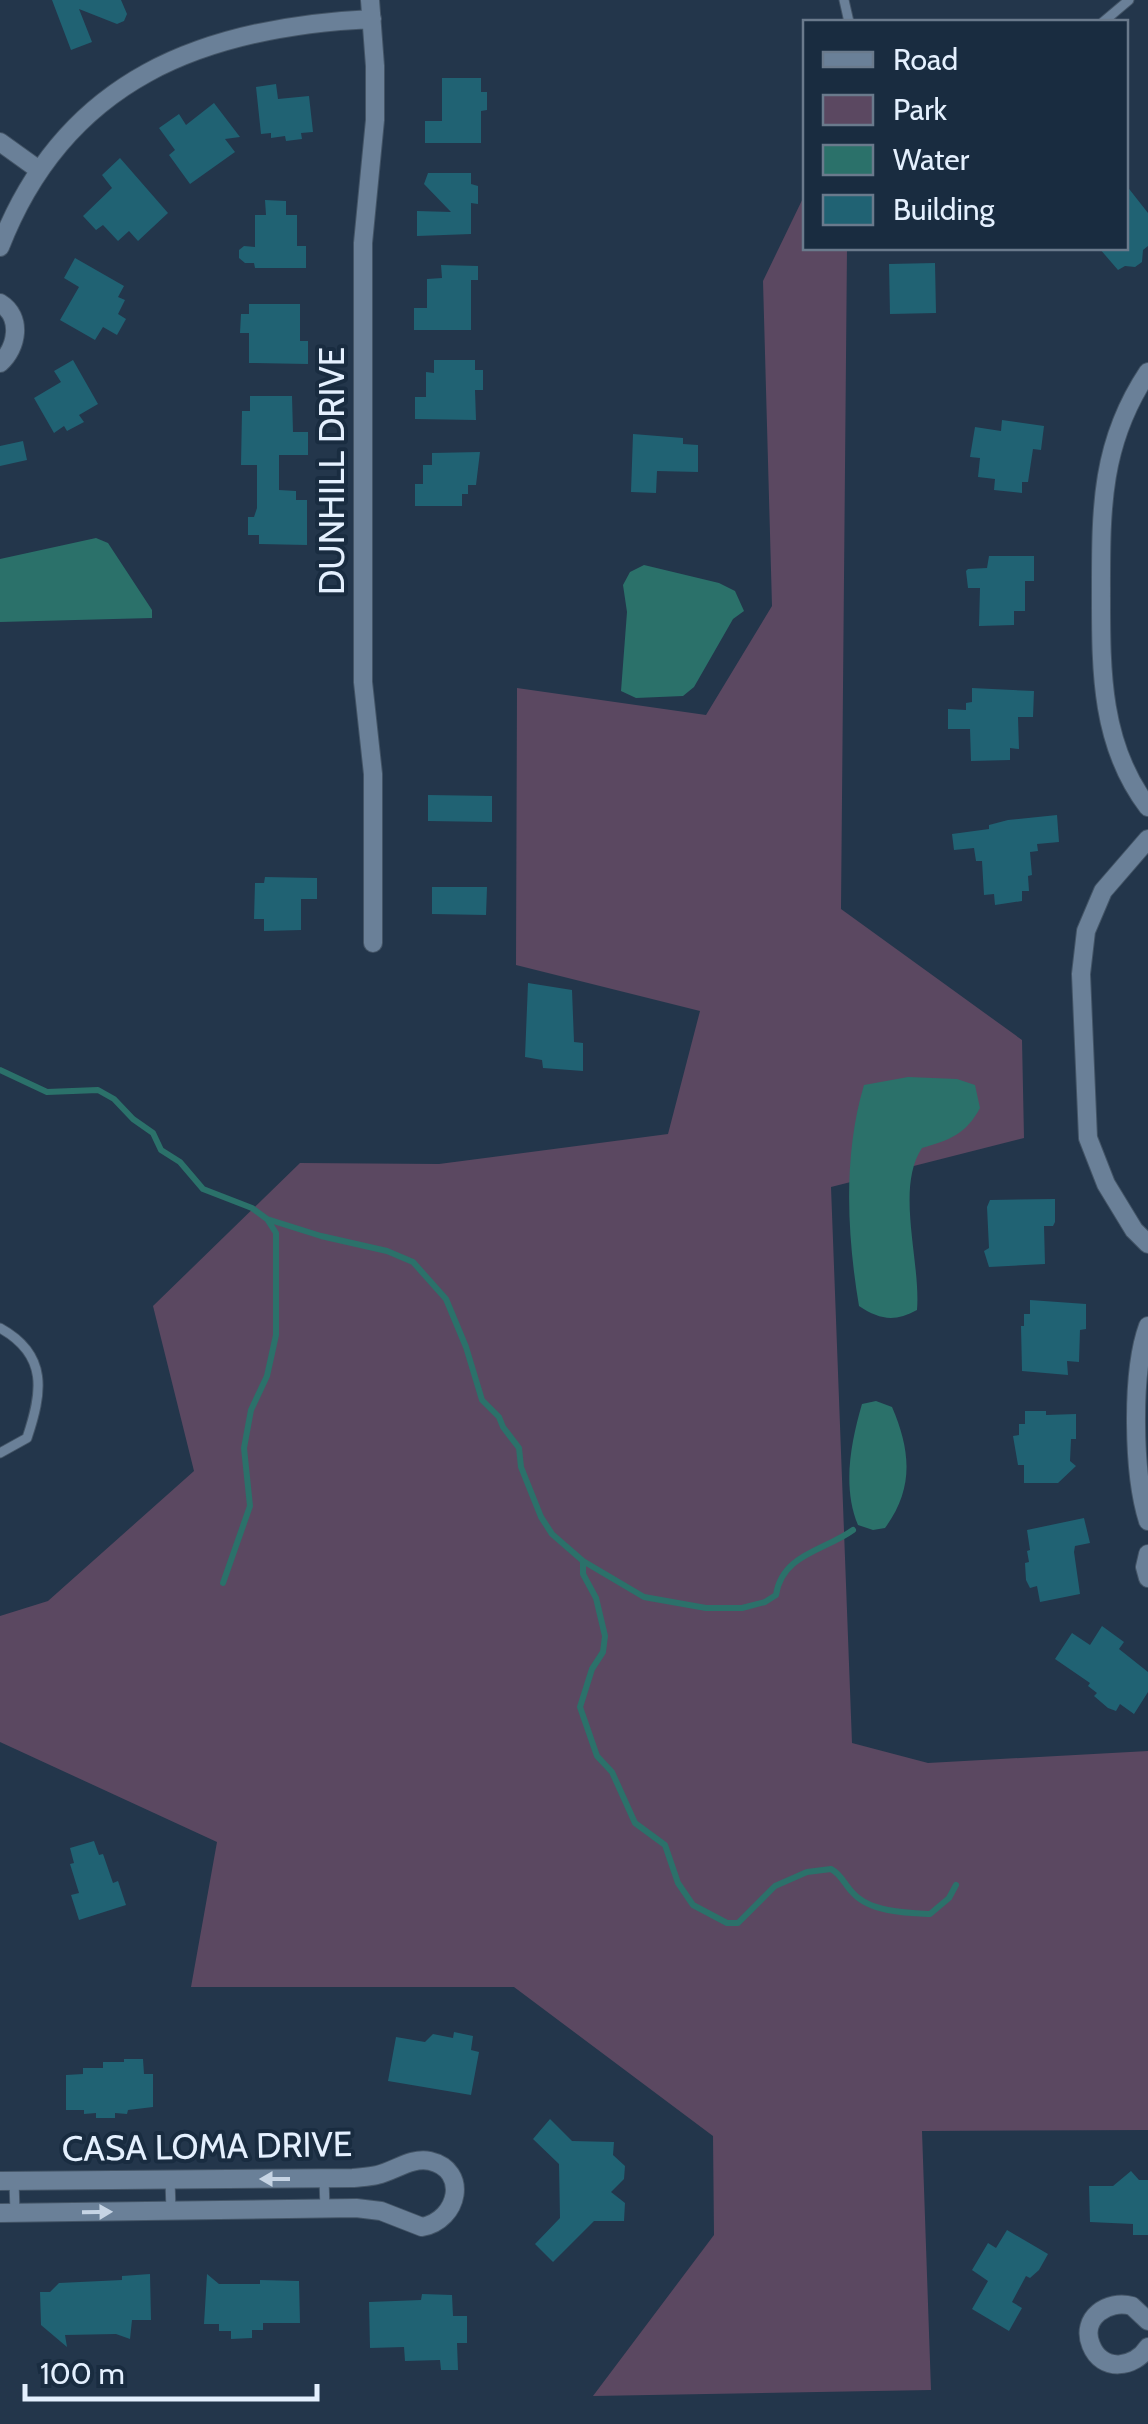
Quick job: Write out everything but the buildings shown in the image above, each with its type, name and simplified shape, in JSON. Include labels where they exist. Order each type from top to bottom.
[{"type":"street","points":[[0,247],[17,206],[39,170],[93,109],[145,75],[216,42],[264,29],[371,10]]},
{"type":"street","name":"DUNHILL DRIVE","points":[[371,10],[376,120],[363,243],[363,682],[373,774],[373,943]]},
{"type":"street","points":[[0,142],[39,170]]},
{"type":"street","points":[[0,303],[8,308],[15,324],[12,350],[0,363]]},
{"type":"street","points":[[1148,372],[1121,421],[1104,485],[1100,627],[1103,694],[1110,728],[1123,764],[1148,807]]},
{"type":"street","points":[[1148,839],[1103,892],[1086,932],[1081,974],[1088,1138],[1106,1184],[1134,1230],[1148,1244]]},
{"type":"street","points":[[1148,1326],[1138,1372],[1138,1396],[1139,1476],[1148,1521]]},
{"type":"street","points":[[1148,1554],[1148,1578]]},
{"type":"street","name":"CASA LOMA DRIVE","points":[[7,2181],[324,2179],[379,2175],[416,2160],[427,2160],[447,2171],[456,2191],[450,2212],[443,2220],[422,2227],[382,2210],[8,2212]]},
{"type":"street","points":[[1146,2355],[1124,2365],[1104,2361],[1091,2346],[1090,2326],[1100,2309],[1117,2303],[1138,2309],[1148,2321]]},
{"type":"lane","points":[[1105,20],[1128,0]]},
{"type":"lane","points":[[0,1328],[28,1352],[40,1378],[38,1404],[27,1438],[0,1453]]},
{"type":"lane","points":[[324,2179],[324,2209]]},
{"type":"lane","points":[[170,2180],[170,2211]]},
{"type":"lane","points":[[7,2181],[8,2212]]},
{"type":"green space","points":[[803,198],[803,250],[847,250],[841,909],[1022,1040],[1024,1138],[831,1187],[852,1743],[928,1763],[1148,1751],[1148,2130],[922,2131],[931,2390],[593,2396],[714,2235],[713,2136],[514,1987],[191,1987],[217,1842],[0,1742],[0,1616],[48,1601],[194,1471],[153,1306],[300,1163],[439,1164],[668,1134],[700,1011],[516,965],[517,688],[706,715],[772,606],[763,281]]},
{"type":"water","points":[[96,538],[108,543],[152,610],[152,618],[0,622],[0,559]]},
{"type":"water","points":[[644,565],[719,583],[735,591],[744,611],[733,619],[694,687],[683,696],[636,698],[621,691],[627,612],[623,585],[630,572]]},
{"type":"water","points":[[908,1077],[957,1079],[975,1085],[980,1108],[956,1135],[922,1148],[914,1164],[910,1204],[917,1310],[888,1318],[859,1306],[850,1223],[850,1167],[864,1085]]},
{"type":"water","points":[[876,1401],[892,1407],[903,1439],[906,1469],[901,1499],[894,1513],[885,1528],[873,1530],[858,1525],[849,1480],[862,1404]]},
{"type":"waterway","points":[[0,1070],[47,1092],[98,1090],[114,1099],[153,1133],[161,1150],[180,1162],[203,1189],[252,1208],[267,1219],[276,1233],[276,1335],[267,1376],[251,1410],[244,1448],[250,1506],[223,1583]]},
{"type":"waterway","points":[[267,1219],[387,1251],[413,1262],[446,1299],[482,1400],[499,1417],[519,1448],[521,1467],[552,1534],[583,1561],[644,1597],[706,1608],[742,1608],[765,1602],[776,1595],[786,1570],[795,1562],[853,1530]]},
{"type":"waterway","points":[[583,1561],[583,1574],[596,1598],[605,1636],[603,1652],[592,1669],[580,1707],[597,1756],[612,1772],[635,1823],[665,1845],[678,1883],[693,1905],[727,1923],[738,1923],[775,1886],[807,1872],[831,1869],[869,1904],[930,1914],[949,1898],[956,1885]]}]
